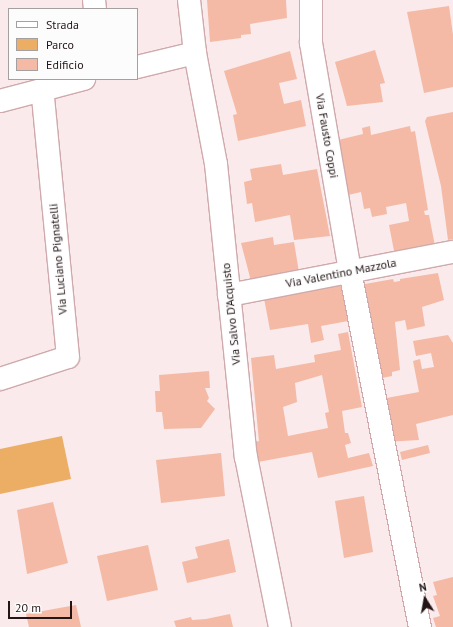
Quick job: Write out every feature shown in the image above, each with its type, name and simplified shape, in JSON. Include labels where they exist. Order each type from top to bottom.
[{"type":"street","name":"Via Salvo D'Acquisto","points":[[189,0],[195,53],[216,164],[246,457],[280,627]]},
{"type":"street","name":"Via Fausto Coppi","points":[[311,0],[311,44],[350,271],[420,627]]},
{"type":"street","points":[[138,66],[195,53]]},
{"type":"street","points":[[0,101],[80,80]]},
{"type":"street","name":"Via Luciano Pignatelli","points":[[0,379],[68,357],[42,89]]},
{"type":"street","name":"Via Valentino Mazzola","points":[[229,295],[453,252]]},
{"type":"green space","points":[[62,436],[71,479],[0,494],[0,449]]},
{"type":"building","points":[[207,0],[286,0],[287,18],[250,24],[251,34],[241,35],[241,38],[210,42]]},
{"type":"building","points":[[449,6],[453,35],[453,87],[424,93],[407,12]]},
{"type":"building","points":[[375,50],[385,83],[380,84],[383,102],[347,106],[335,62]]},
{"type":"building","points":[[290,51],[297,79],[279,83],[284,104],[301,100],[306,126],[238,141],[233,115],[237,114],[224,71]]},
{"type":"building","points":[[453,112],[453,239],[448,240],[441,186],[425,121],[427,117]]},
{"type":"building","points":[[370,126],[371,135],[410,126],[411,132],[415,131],[428,210],[424,211],[425,215],[429,215],[435,246],[395,256],[389,225],[409,221],[406,203],[386,207],[387,214],[372,217],[370,208],[364,209],[361,192],[344,196],[334,141],[363,134],[362,128]]},
{"type":"building","points":[[281,164],[283,175],[317,169],[330,236],[294,240],[290,215],[255,222],[252,203],[247,204],[244,182],[252,180],[250,169]]},
{"type":"building","points":[[273,237],[274,245],[294,242],[299,272],[251,281],[241,243]]},
{"type":"building","points":[[438,273],[444,300],[422,307],[425,326],[407,330],[405,320],[395,322],[400,370],[392,372],[392,376],[377,379],[360,288],[365,287],[365,284],[393,279],[394,282],[400,281],[400,279]]},
{"type":"building","points":[[341,281],[348,321],[321,326],[324,340],[311,343],[308,324],[270,330],[263,293]]},
{"type":"building","points":[[348,332],[362,407],[342,411],[345,433],[348,433],[351,443],[345,445],[348,458],[369,453],[373,466],[318,478],[312,452],[258,462],[255,442],[259,441],[251,358],[274,355],[276,369],[315,362],[314,355],[341,350],[338,334]],"holes":[[[322,375],[329,412],[325,413],[328,428],[288,436],[283,407],[297,402],[295,383]]]},
{"type":"building","points":[[448,335],[453,343],[453,415],[416,424],[419,440],[385,442],[381,399],[419,392],[413,361],[420,359],[422,369],[434,367],[431,353],[416,356],[413,341]]},
{"type":"building","points":[[209,371],[210,388],[205,388],[209,398],[207,401],[215,409],[201,428],[164,429],[162,412],[156,412],[155,391],[160,391],[159,375]]},
{"type":"building","points":[[428,445],[430,453],[402,460],[400,452]]},
{"type":"building","points":[[221,453],[225,496],[161,503],[156,460]]},
{"type":"building","points":[[364,496],[373,552],[344,558],[335,501]]},
{"type":"building","points":[[53,502],[68,563],[27,574],[17,510]]},
{"type":"building","points":[[229,539],[236,572],[187,583],[182,562],[198,558],[195,547]]},
{"type":"building","points":[[148,545],[158,590],[107,601],[97,556]]},
{"type":"building","points":[[453,577],[453,627],[436,627],[433,618],[440,616],[433,596],[437,595],[433,582]]},
{"type":"building","points":[[76,605],[81,627],[29,627],[26,614]]},
{"type":"building","points":[[230,614],[233,627],[176,627],[174,621],[191,617],[192,620],[206,619]]}]
